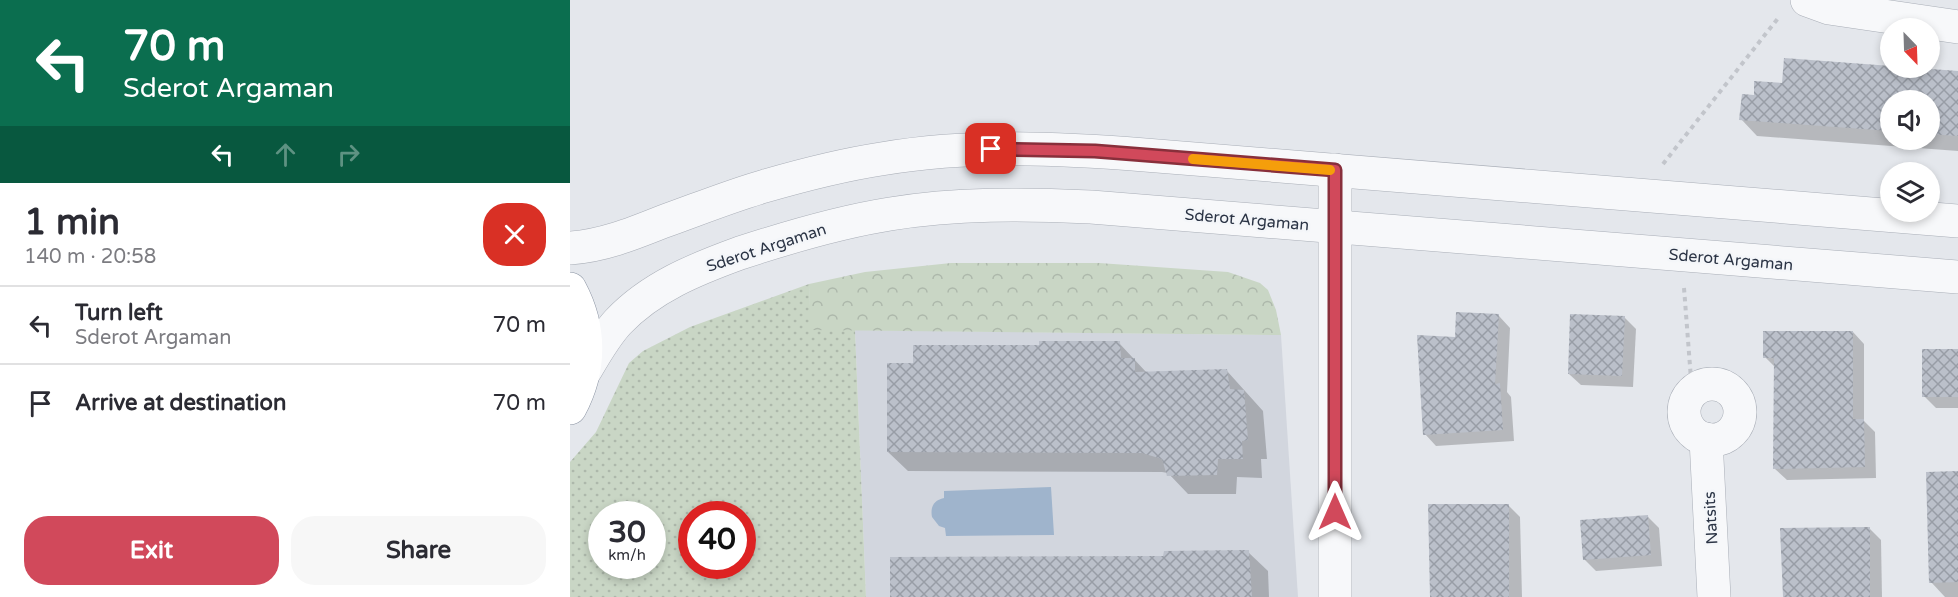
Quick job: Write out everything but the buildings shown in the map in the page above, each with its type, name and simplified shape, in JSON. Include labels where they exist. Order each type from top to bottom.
[{"type":"highway","points":[[570,289],[578,303],[585,326],[587,348],[585,371],[570,408]]},
{"type":"street","points":[[1796,5],[1958,27]]},
{"type":"street","points":[[570,248],[615,240],[762,187],[823,170],[938,152],[991,149],[1095,151],[1958,221]]},
{"type":"street","points":[[1335,170],[1335,597]]},
{"type":"street","name":"Sderot Argaman","points":[[585,371],[618,322],[653,292],[683,275],[778,240],[890,214],[942,208],[1042,205],[1091,207],[1958,277]]},
{"type":"street","points":[[1706,384],[1717,384],[1731,392],[1739,406],[1739,417],[1732,431],[1717,439],[1706,439],[1692,432],[1684,417],[1684,406],[1692,392],[1706,384]]},
{"type":"street","name":"Natsits","points":[[1706,439],[1714,597]]},
{"type":"path","points":[[1638,195],[1796,5]]},
{"type":"path","points":[[1683,255],[1687,348],[1692,392]]},
{"type":"shaded area","points":[[855,330],[1281,335],[1298,597],[866,597]]},
{"type":"green space","points":[[951,263],[1099,263],[1228,272],[1260,283],[1268,290],[1276,310],[1281,335],[810,330],[809,284],[865,272]]},
{"type":"green space","points":[[809,284],[811,330],[855,330],[866,597],[570,597],[570,462],[596,432],[629,363],[643,351],[690,327]]},
{"type":"water","points":[[1051,487],[1054,535],[946,536],[945,528],[939,526],[932,517],[932,507],[935,502],[944,498],[944,491]]},
{"type":"slow traffic","points":[[1193,159],[1330,170]]},
{"type":"route","points":[[991,149],[1095,151],[1335,170],[1335,512]]}]
